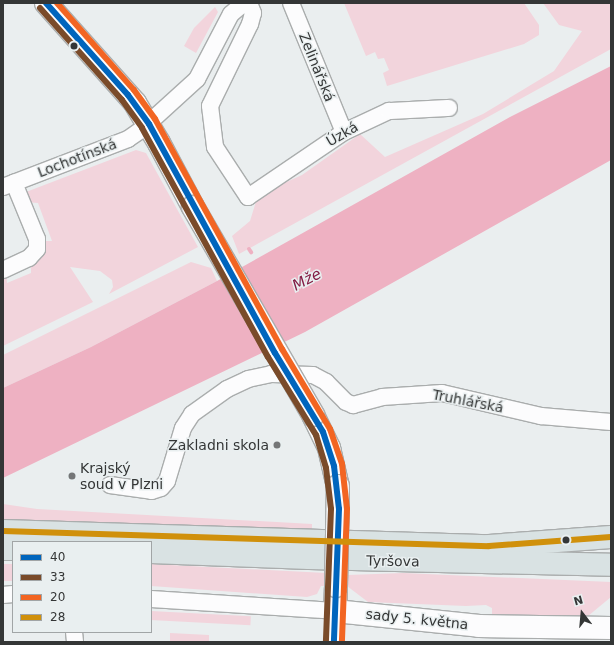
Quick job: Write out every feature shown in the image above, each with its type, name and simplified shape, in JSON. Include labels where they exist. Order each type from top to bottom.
[{"type":"main road","name":"Tyršova","points":[[3,531],[489,546],[611,537]]},
{"type":"main road","name":"Tyršova","points":[[152,552],[309,558],[611,564]]},
{"type":"street","points":[[46,3],[119,84],[149,124],[193,206],[319,427],[329,448],[338,486],[339,509],[334,642]]},
{"type":"street","points":[[228,8],[244,3]]},
{"type":"street","name":"Úzká","points":[[249,3],[253,12],[250,24],[214,93],[210,106],[210,120],[215,147],[248,197],[344,132],[389,110],[449,108]]},
{"type":"street","name":"Zelinářská","points":[[291,3],[344,132]]},
{"type":"street","name":"Lochotínská","points":[[8,185],[128,138],[149,124],[197,79],[228,8]]},
{"type":"street","points":[[3,270],[29,258],[37,249],[37,239],[8,185]]},
{"type":"street","name":"Truhlářská","points":[[110,485],[152,491],[161,488],[167,481],[183,428],[192,414],[227,389],[248,379],[271,374],[313,375],[326,382],[346,402],[353,405],[382,397],[442,393],[541,416],[611,422]]},
{"type":"street","name":"sady 5. května","points":[[152,599],[335,611],[479,626],[611,628]]},
{"type":"shaded area","points":[[344,3],[524,3],[539,25],[539,35],[524,44],[387,86],[383,73],[389,70],[384,58],[378,59],[375,52],[366,56]]},
{"type":"shaded area","points":[[543,3],[611,3],[611,49],[239,254],[232,236],[250,221],[258,195],[302,175],[360,134],[385,157],[483,114],[554,71],[582,31],[559,25]]},
{"type":"shaded area","points":[[215,7],[218,12],[196,53],[184,46],[194,28]]},
{"type":"shaded area","points":[[136,150],[146,153],[198,247],[109,294],[113,287],[112,280],[100,271],[70,267],[93,302],[3,346],[3,273],[6,271],[7,283],[31,273],[31,260],[41,241],[52,241],[38,203],[25,202],[26,192]]},
{"type":"shaded area","points":[[191,262],[211,268],[217,281],[91,347],[3,388],[3,355]]},
{"type":"shaded area","points":[[3,504],[37,509],[312,524],[312,539],[3,526]]},
{"type":"shaded area","points":[[3,564],[12,564],[12,581],[3,581]]},
{"type":"shaded area","points":[[152,564],[326,573],[325,586],[321,586],[317,594],[307,597],[152,586]]},
{"type":"shaded area","points":[[403,573],[611,582],[611,597],[582,621],[492,619],[492,608],[486,605],[466,606],[368,602],[347,586],[348,575]]},
{"type":"shaded area","points":[[152,611],[251,616],[250,625],[152,620]]},
{"type":"shaded area","points":[[170,633],[209,635],[209,642],[170,642]]},
{"type":"water","name":"Mže","points":[[611,66],[611,160],[305,332],[3,478],[3,388],[91,347],[217,281],[510,117]]},
{"type":"transit line","name":"40","points":[[46,3],[128,95],[149,124],[275,353],[323,432],[334,466],[339,509],[334,642]]},
{"type":"transit line","name":"20","points":[[57,3],[134,90],[155,119],[282,349],[330,429],[342,464],[347,509],[342,642]]},
{"type":"transit line","name":"33","points":[[40,8],[122,100],[142,128],[268,357],[316,435],[326,468],[331,509],[326,642]]},
{"type":"transit line","name":"28","points":[[3,531],[489,546],[611,537]]},
{"type":"place","name":"Zakladni skola","points":[[277,445]]},
{"type":"place","name":"Krajský soud v Plzni","points":[[72,476]]}]
